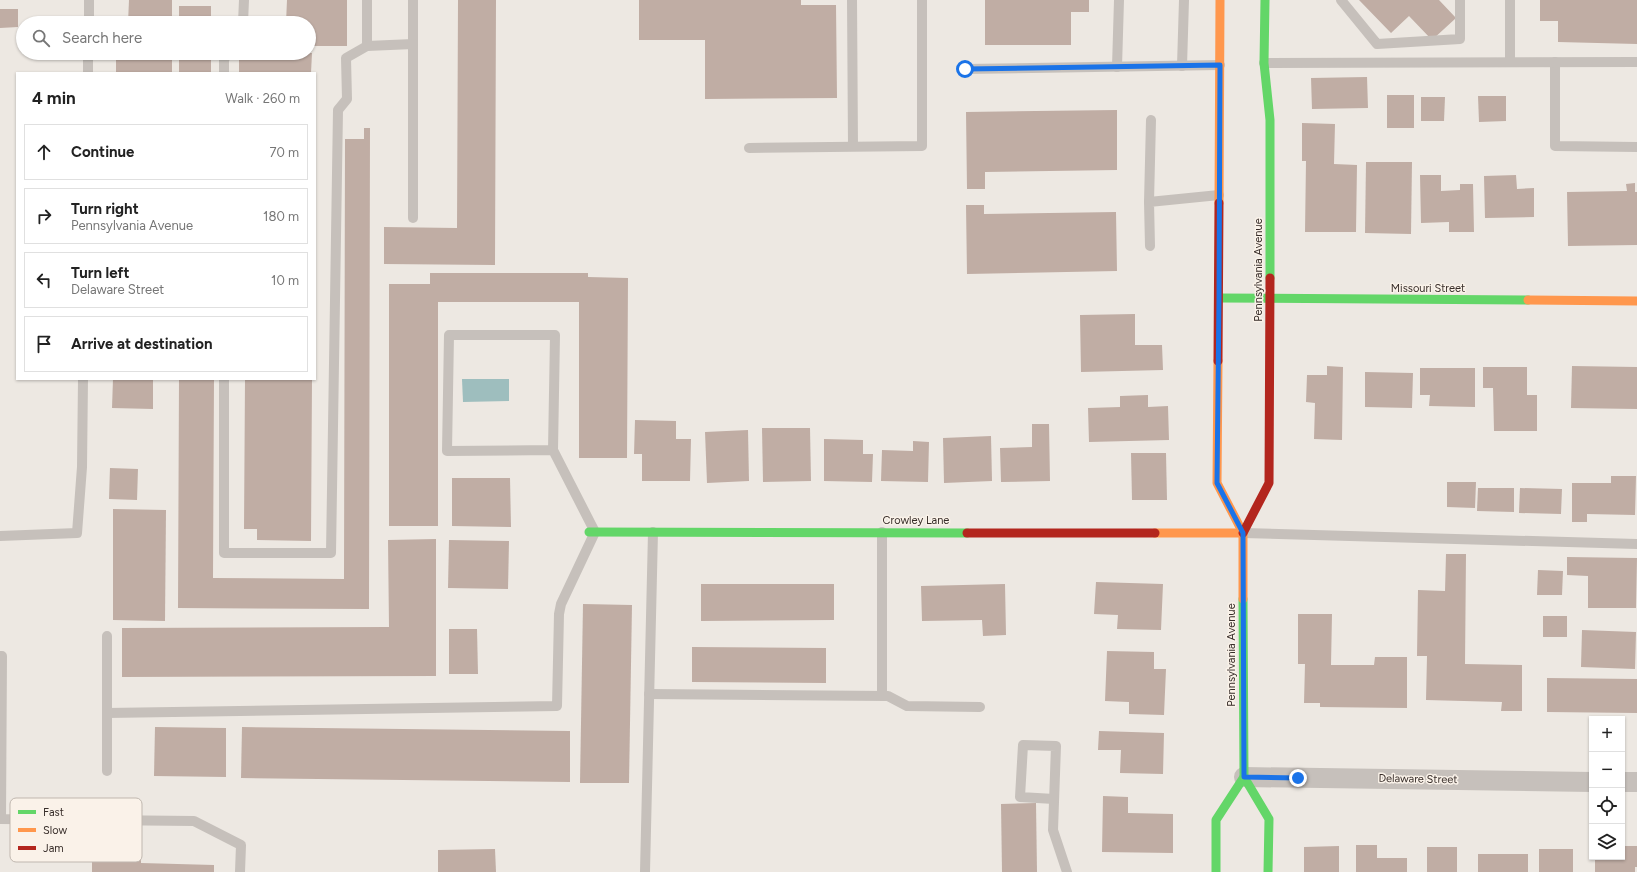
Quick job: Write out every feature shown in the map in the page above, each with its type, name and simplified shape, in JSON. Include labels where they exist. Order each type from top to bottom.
[{"type":"main road","name":"Pennsylvania Avenue","points":[[1220,0],[1217,483],[1243,533],[1244,777]]},
{"type":"main road","name":"Pennsylvania Avenue","points":[[1243,533],[1269,483],[1271,299],[1270,120],[1264,63],[1265,0]]},
{"type":"main road","name":"Missouri Street","points":[[1219,298],[1637,300]]},
{"type":"main road","name":"Crowley Lane","points":[[592,532],[1243,533]]},
{"type":"main road","points":[[1216,872],[1216,820],[1244,777],[1269,819],[1268,872]]},
{"type":"street","name":"Delaware Street","points":[[1244,777],[1589,782]]},
{"type":"street","points":[[1625,782],[1637,782]]},
{"type":"lane","points":[[89,0],[89,16]]},
{"type":"lane","points":[[243,16],[244,0]]},
{"type":"lane","points":[[367,0],[367,46]]},
{"type":"lane","points":[[413,0],[413,218]]},
{"type":"lane","points":[[852,0],[853,146]]},
{"type":"lane","points":[[749,148],[922,146],[922,0]]},
{"type":"lane","points":[[1118,67],[1119,0]]},
{"type":"lane","points":[[1182,66],[1184,0]]},
{"type":"lane","points":[[1341,0],[1377,44],[1460,39],[1460,0]]},
{"type":"lane","points":[[1510,0],[1510,62]]},
{"type":"lane","points":[[224,380],[224,553],[331,553],[338,110],[347,99],[346,58],[367,46],[413,44]]},
{"type":"lane","points":[[88,60],[88,72]]},
{"type":"lane","points":[[224,60],[224,72]]},
{"type":"lane","points":[[1556,62],[1555,146],[1637,147]]},
{"type":"lane","points":[[1264,63],[1637,62]]},
{"type":"lane","points":[[965,69],[1220,65]]},
{"type":"lane","points":[[1150,246],[1149,202],[1151,120]]},
{"type":"lane","points":[[1149,202],[1219,195]]},
{"type":"lane","points":[[108,713],[557,706],[558,614],[592,532],[553,450],[555,335],[449,335],[447,451],[553,450]]},
{"type":"lane","points":[[0,536],[77,533],[82,467],[83,380]]},
{"type":"lane","points":[[645,872],[653,532]]},
{"type":"lane","points":[[882,532],[882,696]]},
{"type":"lane","points":[[1243,533],[1637,544]]},
{"type":"lane","points":[[107,636],[107,771]]},
{"type":"lane","points":[[0,656],[2,656],[0,819],[10,819]]},
{"type":"lane","points":[[649,694],[888,696],[907,706],[980,707]]},
{"type":"lane","points":[[1054,799],[1020,796],[1023,745],[1056,746],[1053,830],[1067,872]]},
{"type":"lane","points":[[142,820],[194,821],[241,845],[240,872]]},
{"type":"water","points":[[462,379],[509,379],[509,401],[463,402]]},
{"type":"building","points":[[129,0],[172,0],[172,16],[128,16]]},
{"type":"building","points":[[287,0],[347,0],[347,46],[316,46],[316,16],[286,16]]},
{"type":"building","points":[[458,0],[496,0],[495,265],[384,264],[384,227],[457,228]]},
{"type":"building","points":[[639,0],[801,0],[801,5],[836,5],[837,98],[705,99],[705,40],[639,40]]},
{"type":"building","points":[[985,0],[1089,0],[1089,12],[1071,12],[1071,45],[985,45]]},
{"type":"building","points":[[1359,0],[1439,0],[1456,18],[1432,40],[1409,16],[1391,33]]},
{"type":"building","points":[[1540,0],[1637,0],[1637,44],[1558,42],[1558,21],[1540,21]]},
{"type":"building","points":[[179,6],[211,6],[211,16],[179,16]]},
{"type":"building","points":[[0,9],[18,9],[18,16],[16,16],[16,27],[0,28]]},
{"type":"building","points":[[116,60],[172,60],[172,72],[116,72]]},
{"type":"building","points":[[179,60],[211,60],[211,72],[179,72]]},
{"type":"building","points":[[239,60],[312,60],[311,72],[239,72]]},
{"type":"building","points":[[1367,77],[1368,108],[1312,109],[1311,78]]},
{"type":"building","points":[[1387,95],[1414,95],[1414,128],[1387,128]]},
{"type":"building","points":[[1478,96],[1506,96],[1506,121],[1479,122]]},
{"type":"building","points":[[1421,97],[1445,97],[1444,121],[1421,121]]},
{"type":"building","points":[[1117,110],[1117,170],[985,172],[985,189],[967,189],[966,112]]},
{"type":"building","points":[[1302,123],[1335,124],[1334,164],[1357,165],[1356,232],[1305,232],[1306,161],[1302,161]]},
{"type":"building","points":[[364,128],[370,128],[369,609],[178,608],[179,380],[214,380],[213,578],[344,579],[345,139],[364,139]]},
{"type":"building","points":[[1366,162],[1412,162],[1411,234],[1365,233]]},
{"type":"building","points":[[1420,175],[1441,175],[1441,191],[1460,190],[1460,184],[1473,184],[1474,232],[1449,232],[1449,222],[1421,223]]},
{"type":"building","points":[[1516,175],[1517,189],[1534,188],[1534,217],[1485,218],[1484,176]]},
{"type":"building","points":[[1635,183],[1635,192],[1637,192],[1637,245],[1568,246],[1567,192],[1627,191],[1626,184]]},
{"type":"building","points":[[966,205],[984,205],[984,214],[1116,212],[1117,271],[967,274]]},
{"type":"building","points":[[430,273],[588,273],[588,277],[628,278],[627,458],[579,458],[579,302],[438,302],[438,526],[389,526],[389,284],[430,284]]},
{"type":"building","points":[[1135,314],[1135,345],[1162,345],[1163,370],[1081,372],[1080,315]]},
{"type":"building","points":[[1327,366],[1343,367],[1342,440],[1314,439],[1315,403],[1306,402],[1307,375],[1327,375]]},
{"type":"building","points":[[1572,366],[1637,367],[1637,409],[1571,408]]},
{"type":"building","points":[[1483,367],[1527,367],[1527,395],[1537,395],[1537,431],[1494,431],[1493,388],[1483,388]]},
{"type":"building","points":[[1420,368],[1475,368],[1475,407],[1429,406],[1430,395],[1420,395]]},
{"type":"building","points":[[1365,372],[1413,373],[1412,408],[1365,407]]},
{"type":"building","points":[[113,380],[153,380],[153,409],[112,408]]},
{"type":"building","points":[[245,380],[312,380],[311,541],[257,540],[257,529],[244,529]]},
{"type":"building","points":[[1148,395],[1148,407],[1168,406],[1169,440],[1089,442],[1088,408],[1120,407],[1120,396]]},
{"type":"building","points":[[635,420],[676,421],[676,439],[691,439],[690,481],[642,481],[642,454],[634,454]]},
{"type":"building","points":[[1032,424],[1049,424],[1050,481],[1001,482],[1000,448],[1032,447]]},
{"type":"building","points":[[762,428],[810,428],[811,481],[763,482]]},
{"type":"building","points":[[748,430],[749,481],[707,483],[705,432]]},
{"type":"building","points":[[991,436],[992,481],[944,483],[943,438]]},
{"type":"building","points":[[824,439],[863,440],[863,454],[873,454],[872,482],[824,481]]},
{"type":"building","points":[[913,441],[929,442],[928,482],[881,481],[882,450],[913,451]]},
{"type":"building","points":[[1131,453],[1166,453],[1167,500],[1132,500]]},
{"type":"building","points":[[110,468],[138,469],[137,500],[109,499]]},
{"type":"building","points":[[1611,476],[1636,476],[1635,515],[1587,514],[1587,522],[1572,522],[1572,483],[1611,483]]},
{"type":"building","points":[[452,478],[510,478],[511,527],[452,526]]},
{"type":"building","points":[[1447,482],[1476,482],[1475,508],[1447,507]]},
{"type":"building","points":[[1478,488],[1514,488],[1514,512],[1477,511]]},
{"type":"building","points":[[1520,488],[1562,489],[1561,514],[1519,513]]},
{"type":"building","points":[[113,509],[166,510],[165,621],[113,620]]},
{"type":"building","points":[[436,539],[436,676],[122,677],[122,628],[389,627],[388,540]]},
{"type":"building","points":[[449,540],[509,541],[508,589],[448,588]]},
{"type":"building","points":[[1446,554],[1466,554],[1465,664],[1522,665],[1522,711],[1501,711],[1502,702],[1426,700],[1427,656],[1417,656],[1418,590],[1445,591]]},
{"type":"building","points":[[1567,557],[1637,558],[1636,608],[1588,608],[1588,576],[1567,575]]},
{"type":"building","points":[[1538,570],[1563,571],[1562,595],[1537,595]]},
{"type":"building","points":[[1096,582],[1163,584],[1161,630],[1117,629],[1118,615],[1094,614]]},
{"type":"building","points":[[701,584],[834,584],[834,620],[701,621]]},
{"type":"building","points":[[1005,584],[1006,635],[983,636],[982,620],[922,621],[921,586]]},
{"type":"building","points":[[583,604],[632,605],[629,783],[580,783]]},
{"type":"building","points":[[1298,614],[1332,614],[1331,665],[1374,665],[1375,657],[1407,657],[1407,708],[1320,707],[1320,703],[1304,703],[1305,664],[1298,664]]},
{"type":"building","points":[[1543,616],[1567,616],[1567,637],[1543,637]]},
{"type":"building","points":[[449,629],[477,629],[478,674],[449,674]]},
{"type":"building","points":[[1582,630],[1636,632],[1635,669],[1581,667]]},
{"type":"building","points":[[692,647],[826,648],[826,683],[692,682]]},
{"type":"building","points":[[1107,651],[1154,652],[1154,669],[1166,669],[1164,715],[1129,714],[1129,702],[1105,701]]},
{"type":"building","points":[[1547,678],[1637,679],[1637,713],[1547,712]]},
{"type":"building","points":[[155,727],[226,728],[226,777],[154,776]]},
{"type":"building","points":[[242,727],[570,731],[570,782],[241,778]]},
{"type":"building","points":[[1099,731],[1164,733],[1163,774],[1120,773],[1121,750],[1098,750]]},
{"type":"building","points":[[1103,796],[1128,797],[1128,813],[1173,814],[1173,853],[1102,852]]},
{"type":"building","points":[[1036,803],[1037,872],[1002,872],[1001,804]]},
{"type":"building","points":[[1356,845],[1377,845],[1377,858],[1407,858],[1407,872],[1356,872]]},
{"type":"building","points":[[1339,846],[1339,872],[1304,872],[1304,847]]},
{"type":"building","points":[[1625,846],[1637,846],[1637,867],[1635,867],[1635,872],[1595,872],[1595,860],[1625,860]]},
{"type":"building","points":[[1427,847],[1457,847],[1457,872],[1427,872]]},
{"type":"building","points":[[495,849],[496,872],[438,872],[438,850]]},
{"type":"building","points":[[1539,849],[1573,849],[1573,872],[1539,872]]},
{"type":"building","points":[[1478,854],[1528,854],[1528,872],[1478,872]]},
{"type":"building","points":[[92,862],[141,862],[214,865],[214,872],[92,872]]},
{"type":"traffic: fast","points":[[1265,0],[1264,63],[1270,120],[1270,278]]},
{"type":"traffic: fast","points":[[1219,298],[1528,300]]},
{"type":"traffic: fast","points":[[589,532],[967,533]]},
{"type":"traffic: fast","points":[[1243,599],[1244,777],[1269,819],[1268,872]]},
{"type":"traffic: fast","points":[[1216,872],[1216,820],[1244,777]]},
{"type":"traffic: slow","points":[[1219,203],[1220,0]]},
{"type":"traffic: slow","points":[[1528,300],[1637,301]]},
{"type":"traffic: slow","points":[[1218,361],[1217,483],[1243,533],[1243,599]]},
{"type":"traffic: slow","points":[[1155,533],[1243,533]]},
{"type":"traffic: jam","points":[[1218,361],[1219,203]]},
{"type":"traffic: jam","points":[[1243,533],[1269,483],[1270,278]]},
{"type":"traffic: jam","points":[[967,533],[1155,533]]},
{"type":"route","points":[[965,69],[1220,65],[1217,483],[1243,533],[1244,777],[1298,778]]}]
